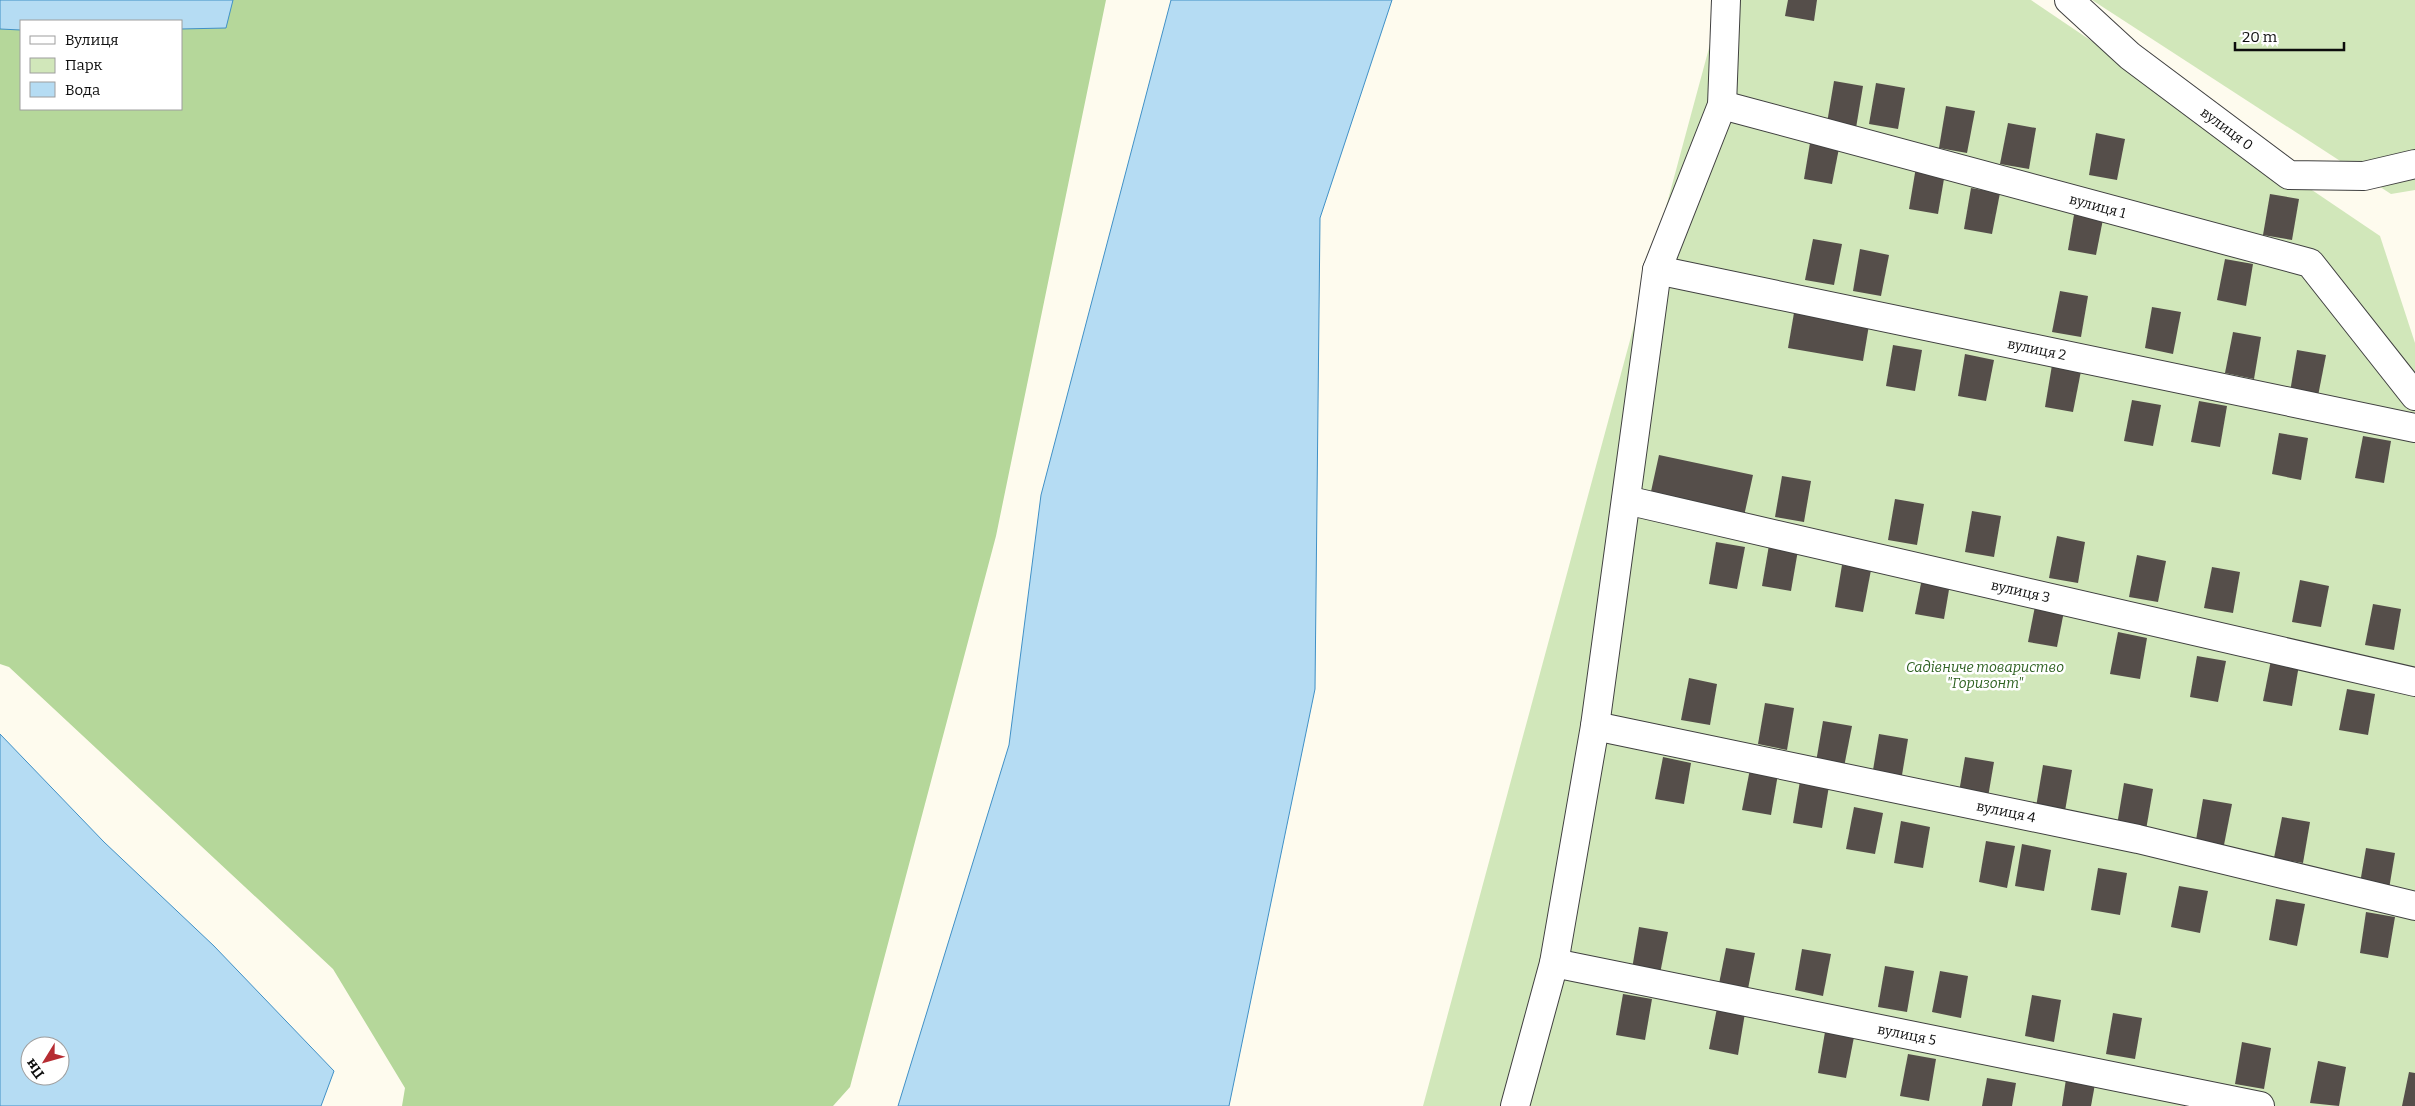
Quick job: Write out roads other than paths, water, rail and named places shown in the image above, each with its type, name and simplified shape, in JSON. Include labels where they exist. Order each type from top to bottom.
[{"type":"street","points":[[1515,1106],[1554,963],[1595,726],[1657,270],[1722,105],[1726,0]]},
{"type":"street","name":"вулиця 0","points":[[2069,0],[2130,56],[2289,175],[2364,176],[2415,164]]},
{"type":"street","name":"вулиця 1","points":[[1722,105],[2310,263],[2415,396]]},
{"type":"street","name":"вулиця 2","points":[[1657,270],[2415,428]]},
{"type":"street","name":"вулиця 3","points":[[1626,500],[2415,682]]},
{"type":"street","name":"вулиця 4","points":[[1595,726],[2138,839],[2415,906]]},
{"type":"street","name":"вулиця 5","points":[[1554,963],[2260,1106]]},
{"type":"water","points":[[0,0],[233,0],[226,28],[182,29],[182,20],[20,20],[20,30],[0,29]]},
{"type":"water","points":[[1171,0],[1392,0],[1320,218],[1315,689],[1229,1106],[898,1106],[1009,745],[1041,495]]},
{"type":"water","points":[[0,734],[104,842],[214,946],[334,1071],[321,1106],[0,1106]]},
{"type":"park label","name":"Садівниче товариство \"Горизонт\"","points":[[1985,676]]}]
